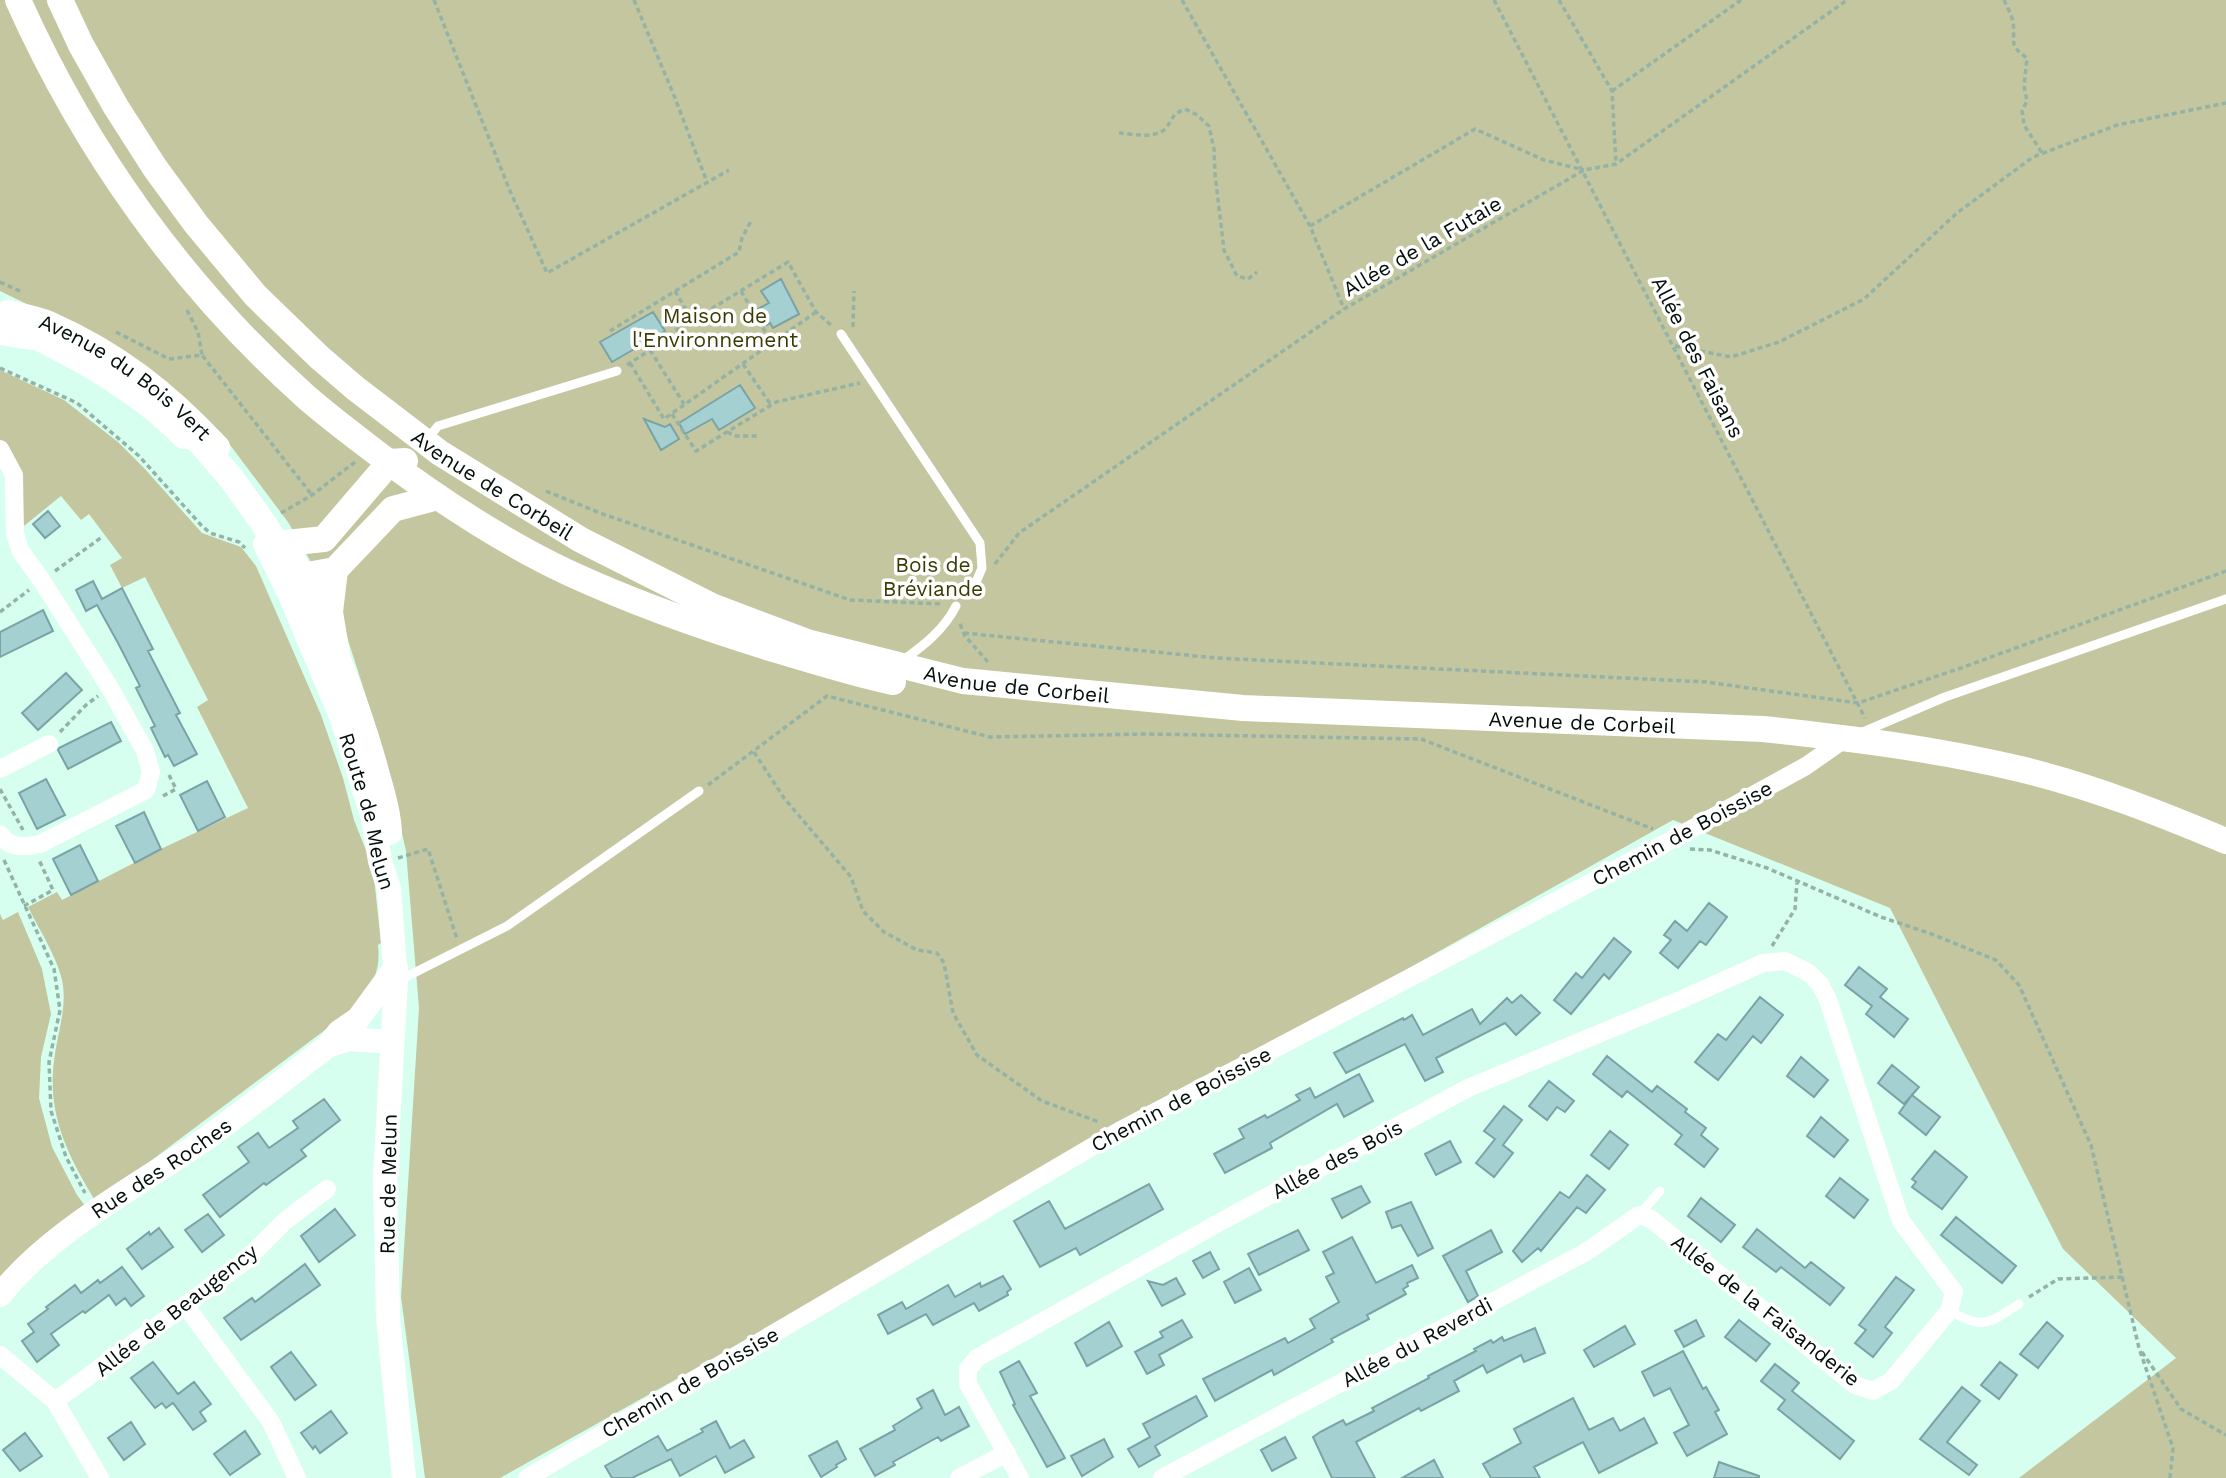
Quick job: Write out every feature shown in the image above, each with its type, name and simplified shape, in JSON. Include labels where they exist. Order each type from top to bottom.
[{"type":"main road","points":[[18,0],[73,111],[123,190],[174,257],[238,331],[304,395],[349,433],[411,462],[438,498],[507,541],[569,573],[694,625],[855,674],[990,699],[1098,707],[1242,708]]},
{"type":"main road","name":"Avenue de Corbeil","points":[[60,0],[81,45],[116,107],[155,168],[196,224],[255,295],[319,357],[403,426],[411,462],[581,540],[714,607],[807,642],[963,681],[1242,708],[1855,735],[1976,759],[2068,782],[2144,808],[2226,841]]},
{"type":"main road","points":[[170,423],[199,442],[264,524],[287,562],[293,585]]},
{"type":"main road","points":[[349,433],[359,458],[362,496]]},
{"type":"main road","points":[[293,585],[324,539],[362,496],[411,462]]},
{"type":"main road","points":[[293,585],[335,570],[393,509],[411,462]]},
{"type":"main road","points":[[393,509],[438,498]]},
{"type":"main road","points":[[286,543],[324,539]]},
{"type":"main road","points":[[335,570],[330,612],[337,655]]},
{"type":"street","name":"Avenue du Bois Vert","points":[[0,309],[47,322],[120,359],[174,402],[218,446],[255,530],[286,543],[293,585]]},
{"type":"street","name":"Avenue du Bois Vert","points":[[0,320],[50,344],[118,384],[170,423],[237,500],[293,585]]},
{"type":"street","points":[[0,336],[50,344]]},
{"type":"street","points":[[0,449],[14,475],[15,533],[20,550],[110,688],[145,751],[151,772],[146,790],[40,844],[21,848],[4,842],[0,834]]},
{"type":"street","name":"Route de Melun","points":[[293,585],[337,655],[366,732],[389,813],[392,859],[389,889]]},
{"type":"street","name":"Route de Melun","points":[[293,585],[341,716],[373,818],[380,861],[389,889]]},
{"type":"street","name":"Chemin de Boissise","points":[[527,1478],[1119,1131],[1675,838],[1806,766],[1855,735]]},
{"type":"street","points":[[0,769],[49,744]]},
{"type":"street","name":"Rue de Melun","points":[[389,889],[396,974],[385,1177],[388,1317],[404,1478]]},
{"type":"street","points":[[1763,963],[1785,961],[1809,973],[1820,984],[1828,999],[1902,1220],[1954,1292],[1949,1311]]},
{"type":"street","name":"Allée des Bois","points":[[1007,1452],[968,1384],[968,1369],[977,1358],[1468,1088],[1763,963]]},
{"type":"street","name":"Rue des Roches","points":[[0,1295],[32,1260],[97,1211],[205,1139],[327,1046],[339,1032],[358,1019],[396,974]]},
{"type":"street","name":"Rue des Roches","points":[[358,1019],[394,1010]]},
{"type":"street","name":"Rue des Roches","points":[[327,1046],[348,1039],[392,1042]]},
{"type":"street","name":"Allée de Beaugency","points":[[55,1401],[244,1262],[285,1221],[327,1189]]},
{"type":"street","name":"Allée de la Faisanderie","points":[[1639,1215],[1651,1219],[1855,1385],[1873,1391],[1891,1381],[1949,1311]]},
{"type":"street","name":"Allée du Reverdi","points":[[1162,1478],[1586,1252],[1639,1215]]},
{"type":"street","points":[[185,1305],[271,1423],[297,1478]]},
{"type":"street","points":[[0,1355],[55,1401],[100,1478]]},
{"type":"street","points":[[959,1478],[1007,1452],[1020,1478]]},
{"type":"lane","points":[[841,334],[980,543],[982,568],[974,587]]},
{"type":"lane","points":[[411,462],[438,426],[617,371]]},
{"type":"lane","points":[[1855,735],[1945,697],[2226,599]]},
{"type":"lane","points":[[896,665],[938,632],[956,606]]},
{"type":"lane","points":[[396,974],[405,979],[507,926],[699,791]]},
{"type":"lane","name":"Allée du Reverdi","points":[[1639,1215],[1660,1191]]},
{"type":"lane","points":[[1949,1311],[1973,1324],[1990,1323],[2019,1304]]},
{"type":"path","points":[[434,0],[510,191],[547,273],[729,170]]},
{"type":"path","points":[[634,0],[707,182]]},
{"type":"path","points":[[1182,0],[1310,226],[1344,309]]},
{"type":"path","name":"Allée des Faisans","points":[[1494,0],[1858,703],[1855,735]]},
{"type":"path","points":[[1559,0],[1612,91],[1616,164]]},
{"type":"path","points":[[1612,91],[1741,0]]},
{"type":"path","name":"Allée de la Futaie","points":[[974,587],[1019,533],[1344,309],[1584,170],[1616,164],[1847,0]]},
{"type":"path","points":[[2004,0],[2013,22],[2012,41],[2016,50],[2027,58],[2024,86],[2027,101],[2022,111],[2024,125],[2042,153]]},
{"type":"path","points":[[1675,346],[1731,357],[1779,342],[1864,299],[1957,213],[2033,157],[2117,125],[2226,103]]},
{"type":"path","points":[[1119,133],[1150,135],[1164,130],[1174,113],[1185,109],[1209,126],[1214,149],[1224,250],[1237,276],[1248,279],[1257,272]]},
{"type":"path","points":[[1310,226],[1475,129],[1544,160],[1584,170]]},
{"type":"path","points":[[610,331],[739,252],[742,238],[751,220]]},
{"type":"path","points":[[617,371],[650,350],[657,341],[788,262],[816,312],[841,334]]},
{"type":"path","points":[[0,282],[26,293]]},
{"type":"path","points":[[675,291],[692,320]]},
{"type":"path","points":[[741,291],[772,343]]},
{"type":"path","points":[[849,345],[854,321],[854,291]]},
{"type":"path","points":[[630,363],[664,419],[816,312]]},
{"type":"path","points":[[107,328],[169,359],[202,355],[312,495]]},
{"type":"path","points":[[785,334],[798,349]]},
{"type":"path","points":[[650,350],[685,405]]},
{"type":"path","points":[[743,364],[771,405]]},
{"type":"path","points":[[0,368],[77,403],[139,456],[210,533],[255,530],[312,495],[351,467],[359,458]]},
{"type":"path","points":[[671,414],[696,451],[771,405],[850,386]]},
{"type":"path","points":[[727,432],[736,436],[760,436]]},
{"type":"path","points":[[542,489],[600,513],[850,600],[956,606],[964,633],[976,650],[1011,686]]},
{"type":"path","points":[[248,552],[255,530]]},
{"type":"path","points":[[964,633],[1216,658],[1706,682],[1858,703],[2226,571]]},
{"type":"path","points":[[26,581],[31,589]]},
{"type":"path","points":[[49,744],[86,705],[110,688]]},
{"type":"path","points":[[699,791],[827,696],[990,737],[1147,734],[1435,740]]},
{"type":"path","points":[[1421,739],[1675,838],[1689,849],[1710,850],[1767,868],[1881,917],[1996,960],[2019,985],[2091,1145],[2139,1348],[2173,1448],[2170,1478]]},
{"type":"path","points":[[754,752],[784,798],[850,877],[863,911],[884,932],[917,950],[937,953],[944,963],[953,1013],[976,1055],[1042,1101],[1119,1131]]},
{"type":"path","points":[[163,796],[176,789],[165,766]]},
{"type":"path","points":[[0,789],[27,837]]},
{"type":"path","points":[[392,859],[428,849],[461,951]]},
{"type":"path","points":[[0,852],[54,969],[60,1010],[49,1062],[51,1111],[66,1157],[83,1191],[97,1211]]},
{"type":"path","points":[[24,906],[54,890],[39,858],[46,855]]},
{"type":"path","points":[[1763,963],[1795,909],[1797,881]]},
{"type":"path","points":[[2019,1304],[2058,1279],[2123,1277]]},
{"type":"path","points":[[2139,1348],[2181,1409],[2226,1435]]},
{"type":"green space","name":"Bois de Bréviande","points":[[0,0],[2226,0],[2226,1478],[2019,1478],[2176,1358],[2063,1249],[1890,908],[1673,820],[500,1478],[425,1478],[401,1297],[419,1008],[406,851],[383,749],[338,609],[288,522],[221,433],[123,351],[0,291]]},
{"type":"green space","points":[[0,370],[64,400],[118,442],[202,533],[241,547],[256,566],[321,715],[354,820],[373,868],[381,943],[378,945],[375,976],[361,1003],[96,1202],[69,1152],[57,1118],[53,1081],[55,1050],[63,1008],[63,987],[54,958],[28,907],[57,892],[62,900],[248,808],[197,707],[208,700],[145,577],[122,588],[110,565],[122,558],[89,514],[81,520],[61,496],[19,530],[0,442]]},
{"type":"green space","points":[[18,912],[42,969],[51,1014],[41,1057],[39,1098],[52,1147],[77,1195],[88,1210],[0,1280],[0,914],[3,920]]},
{"type":"building","points":[[781,279],[799,314],[773,328],[770,323],[767,325],[758,309],[769,303],[761,291]]},
{"type":"building","points":[[653,312],[665,331],[612,362],[600,342]]},
{"type":"building","points":[[740,385],[755,408],[719,430],[712,419],[685,434],[679,423]]},
{"type":"building","points":[[644,419],[665,427],[670,424],[679,439],[661,450]]},
{"type":"building","points":[[48,511],[60,526],[45,538],[33,524]]},
{"type":"building","points":[[93,581],[102,599],[122,588],[153,649],[148,651],[180,713],[176,715],[197,754],[174,766],[168,755],[165,757],[151,728],[155,726],[136,688],[140,686],[97,605],[86,611],[76,590]]},
{"type":"building","points":[[43,610],[53,631],[0,657],[0,632]]},
{"type":"building","points":[[66,673],[82,690],[38,730],[22,713]]},
{"type":"building","points":[[111,722],[121,741],[68,769],[59,748]]},
{"type":"building","points":[[46,779],[65,815],[37,829],[19,793]]},
{"type":"building","points":[[207,781],[225,817],[198,831],[180,795]]},
{"type":"building","points":[[144,812],[161,849],[135,863],[116,826]]},
{"type":"building","points":[[80,845],[98,881],[71,895],[53,859]]},
{"type":"building","points":[[1709,903],[1727,917],[1706,945],[1700,941],[1678,968],[1660,953],[1671,940],[1664,935],[1675,921],[1687,931]]},
{"type":"building","points":[[1614,938],[1631,952],[1609,979],[1604,974],[1571,1014],[1554,1000],[1576,973],[1582,978]]},
{"type":"building","points":[[1859,967],[1887,989],[1880,997],[1908,1019],[1894,1037],[1866,1014],[1872,1006],[1845,985]]},
{"type":"building","points":[[1521,995],[1540,1013],[1516,1035],[1505,1023],[1436,1058],[1443,1072],[1425,1081],[1405,1044],[1346,1073],[1334,1053],[1412,1015],[1423,1035],[1472,1009],[1480,1024],[1507,998],[1512,1003]]},
{"type":"building","points":[[1760,997],[1783,1015],[1761,1043],[1753,1036],[1718,1080],[1695,1062],[1718,1034],[1726,1040]]},
{"type":"building","points":[[1607,1056],[1652,1092],[1657,1086],[1706,1128],[1701,1135],[1718,1149],[1704,1167],[1675,1144],[1682,1135],[1627,1091],[1622,1097],[1593,1074]]},
{"type":"building","points":[[1801,1057],[1828,1080],[1814,1097],[1787,1076]]},
{"type":"building","points":[[1892,1065],[1919,1087],[1904,1104],[1878,1083]]},
{"type":"building","points":[[1359,1074],[1373,1101],[1344,1117],[1337,1104],[1270,1143],[1272,1148],[1225,1173],[1214,1154],[1244,1138],[1239,1129],[1300,1100],[1296,1095],[1310,1088],[1315,1098]]},
{"type":"building","points":[[1549,1081],[1574,1101],[1565,1112],[1557,1107],[1547,1120],[1529,1106]]},
{"type":"building","points":[[1912,1095],[1940,1117],[1926,1135],[1899,1113]]},
{"type":"building","points":[[324,1099],[340,1120],[301,1150],[306,1156],[266,1185],[264,1183],[220,1217],[203,1195],[249,1162],[238,1147],[258,1133],[269,1148],[298,1128],[293,1121]]},
{"type":"building","points":[[1504,1106],[1522,1120],[1503,1145],[1513,1153],[1494,1177],[1476,1163],[1495,1139],[1484,1131]]},
{"type":"building","points":[[1821,1117],[1848,1140],[1834,1157],[1807,1136]]},
{"type":"building","points":[[1610,1131],[1628,1145],[1609,1169],[1591,1155]]},
{"type":"building","points":[[1450,1141],[1461,1162],[1436,1175],[1425,1154]]},
{"type":"building","points":[[1935,1151],[1967,1177],[1942,1209],[1912,1187],[1916,1182],[1912,1179]]},
{"type":"building","points":[[1587,1175],[1605,1190],[1586,1213],[1577,1207],[1541,1251],[1538,1248],[1522,1262],[1513,1251],[1560,1192],[1569,1198]]},
{"type":"building","points":[[1840,1178],[1868,1200],[1854,1218],[1826,1196]]},
{"type":"building","points":[[1149,1184],[1163,1209],[1080,1255],[1076,1248],[1040,1267],[1014,1221],[1049,1201],[1065,1229]]},
{"type":"building","points":[[1361,1186],[1370,1202],[1342,1218],[1332,1199]]},
{"type":"building","points":[[1701,1198],[1735,1225],[1721,1242],[1688,1216]]},
{"type":"building","points":[[1411,1202],[1433,1248],[1418,1256],[1401,1225],[1392,1228],[1386,1212]]},
{"type":"building","points":[[335,1209],[355,1235],[319,1262],[301,1236]]},
{"type":"building","points":[[208,1214],[224,1235],[202,1252],[185,1230]]},
{"type":"building","points":[[1956,1217],[2016,1266],[2002,1283],[1941,1235]]},
{"type":"building","points":[[159,1228],[173,1247],[142,1269],[127,1249],[149,1232],[150,1235]]},
{"type":"building","points":[[1757,1229],[1805,1268],[1811,1262],[1844,1288],[1830,1305],[1781,1267],[1776,1272],[1743,1247]]},
{"type":"building","points":[[1298,1230],[1309,1250],[1259,1275],[1248,1254]]},
{"type":"building","points":[[1491,1230],[1502,1252],[1466,1271],[1478,1296],[1468,1302],[1443,1256]]},
{"type":"building","points":[[1352,1237],[1376,1283],[1412,1265],[1418,1278],[1407,1283],[1408,1286],[1403,1289],[1406,1294],[1367,1315],[1369,1319],[1331,1339],[1333,1342],[1274,1375],[1272,1370],[1215,1401],[1203,1379],[1285,1338],[1288,1343],[1315,1328],[1310,1319],[1339,1302],[1326,1277],[1334,1273],[1323,1252]]},
{"type":"building","points":[[1210,1252],[1219,1269],[1203,1278],[1193,1261]]},
{"type":"building","points":[[305,1264],[320,1285],[241,1340],[224,1318],[252,1298],[255,1302]]},
{"type":"building","points":[[122,1267],[144,1296],[131,1306],[125,1298],[116,1305],[109,1295],[85,1313],[83,1311],[51,1334],[59,1345],[37,1362],[22,1341],[34,1332],[28,1324],[75,1285],[81,1293]]},
{"type":"building","points":[[1249,1268],[1261,1290],[1235,1303],[1224,1282]]},
{"type":"building","points":[[1003,1276],[1011,1289],[1007,1292],[1008,1295],[979,1311],[974,1303],[933,1325],[926,1314],[888,1334],[878,1315],[902,1302],[906,1309],[948,1285],[955,1297],[980,1283],[981,1287]]},
{"type":"building","points":[[1896,1277],[1914,1290],[1885,1327],[1892,1333],[1873,1357],[1855,1343],[1866,1330],[1859,1325]]},
{"type":"building","points":[[1176,1278],[1185,1294],[1162,1306],[1148,1281],[1163,1285]]},
{"type":"building","points":[[1182,1320],[1192,1337],[1159,1355],[1164,1365],[1147,1374],[1135,1352],[1163,1337],[1160,1332]]},
{"type":"building","points":[[1696,1320],[1704,1336],[1684,1347],[1675,1331]]},
{"type":"building","points":[[1739,1320],[1770,1344],[1756,1361],[1725,1337]]},
{"type":"building","points":[[1109,1322],[1122,1346],[1087,1366],[1075,1343]]},
{"type":"building","points":[[2047,1322],[2063,1336],[2038,1368],[2020,1354]]},
{"type":"building","points":[[1625,1326],[1635,1344],[1594,1367],[1584,1350]]},
{"type":"building","points":[[1535,1328],[1545,1353],[1524,1362],[1521,1355],[1487,1373],[1483,1365],[1454,1381],[1459,1391],[1421,1411],[1419,1408],[1356,1442],[1375,1478],[1332,1478],[1313,1437],[1343,1420],[1346,1425],[1374,1411],[1372,1408],[1429,1378],[1428,1376],[1476,1351],[1474,1349],[1491,1340],[1493,1343],[1502,1337],[1504,1341]]},
{"type":"building","points":[[1683,1351],[1703,1389],[1706,1387],[1719,1410],[1715,1412],[1727,1434],[1687,1456],[1674,1433],[1689,1425],[1670,1388],[1654,1396],[1642,1372]]},
{"type":"building","points":[[291,1352],[316,1385],[295,1400],[271,1367]]},
{"type":"building","points":[[1019,1361],[1037,1393],[1030,1396],[1065,1458],[1047,1467],[1013,1405],[1015,1404],[1000,1372]]},
{"type":"building","points":[[153,1362],[178,1394],[194,1382],[211,1404],[200,1412],[206,1421],[193,1430],[173,1403],[166,1408],[162,1403],[155,1408],[131,1378]]},
{"type":"building","points":[[2000,1362],[2017,1375],[1999,1399],[1981,1385]]},
{"type":"building","points":[[1775,1364],[1799,1383],[1792,1391],[1854,1441],[1840,1459],[1778,1409],[1785,1400],[1761,1381]]},
{"type":"building","points":[[1962,1387],[1980,1401],[1947,1442],[1977,1465],[1969,1475],[1920,1439]]},
{"type":"building","points":[[933,1390],[945,1415],[959,1407],[969,1426],[941,1441],[938,1437],[893,1462],[895,1465],[875,1476],[860,1449],[895,1430],[893,1426],[922,1408],[917,1399]]},
{"type":"building","points":[[1196,1396],[1207,1416],[1155,1446],[1160,1455],[1139,1467],[1128,1449],[1150,1437],[1143,1424]]},
{"type":"building","points":[[1573,1398],[1589,1430],[1613,1418],[1620,1431],[1644,1418],[1657,1443],[1599,1473],[1583,1442],[1534,1467],[1540,1478],[1491,1478],[1483,1464],[1521,1443],[1514,1429]]},
{"type":"building","points":[[331,1411],[347,1433],[320,1453],[315,1446],[313,1449],[301,1433]]},
{"type":"building","points":[[716,1421],[730,1448],[744,1440],[754,1457],[725,1473],[716,1456],[680,1476],[671,1459],[632,1478],[612,1478],[605,1466],[658,1436],[667,1451],[703,1432],[701,1429]]},
{"type":"building","points":[[131,1422],[145,1444],[124,1460],[108,1438]]},
{"type":"building","points":[[245,1431],[260,1454],[230,1475],[214,1454]]},
{"type":"building","points":[[25,1433],[42,1456],[20,1471],[3,1450]]},
{"type":"building","points":[[1285,1437],[1296,1458],[1272,1471],[1261,1450]]},
{"type":"building","points":[[1104,1439],[1113,1457],[1082,1476],[1071,1456]]},
{"type":"building","points":[[837,1441],[846,1459],[821,1477],[809,1456]]},
{"type":"building","points":[[1434,1460],[1443,1478],[1402,1478]]},
{"type":"building","points":[[1719,1462],[1759,1476],[1759,1478],[1714,1478]]},
{"type":"park label","name":"Maison de l'Environnement","points":[[715,327]]}]
